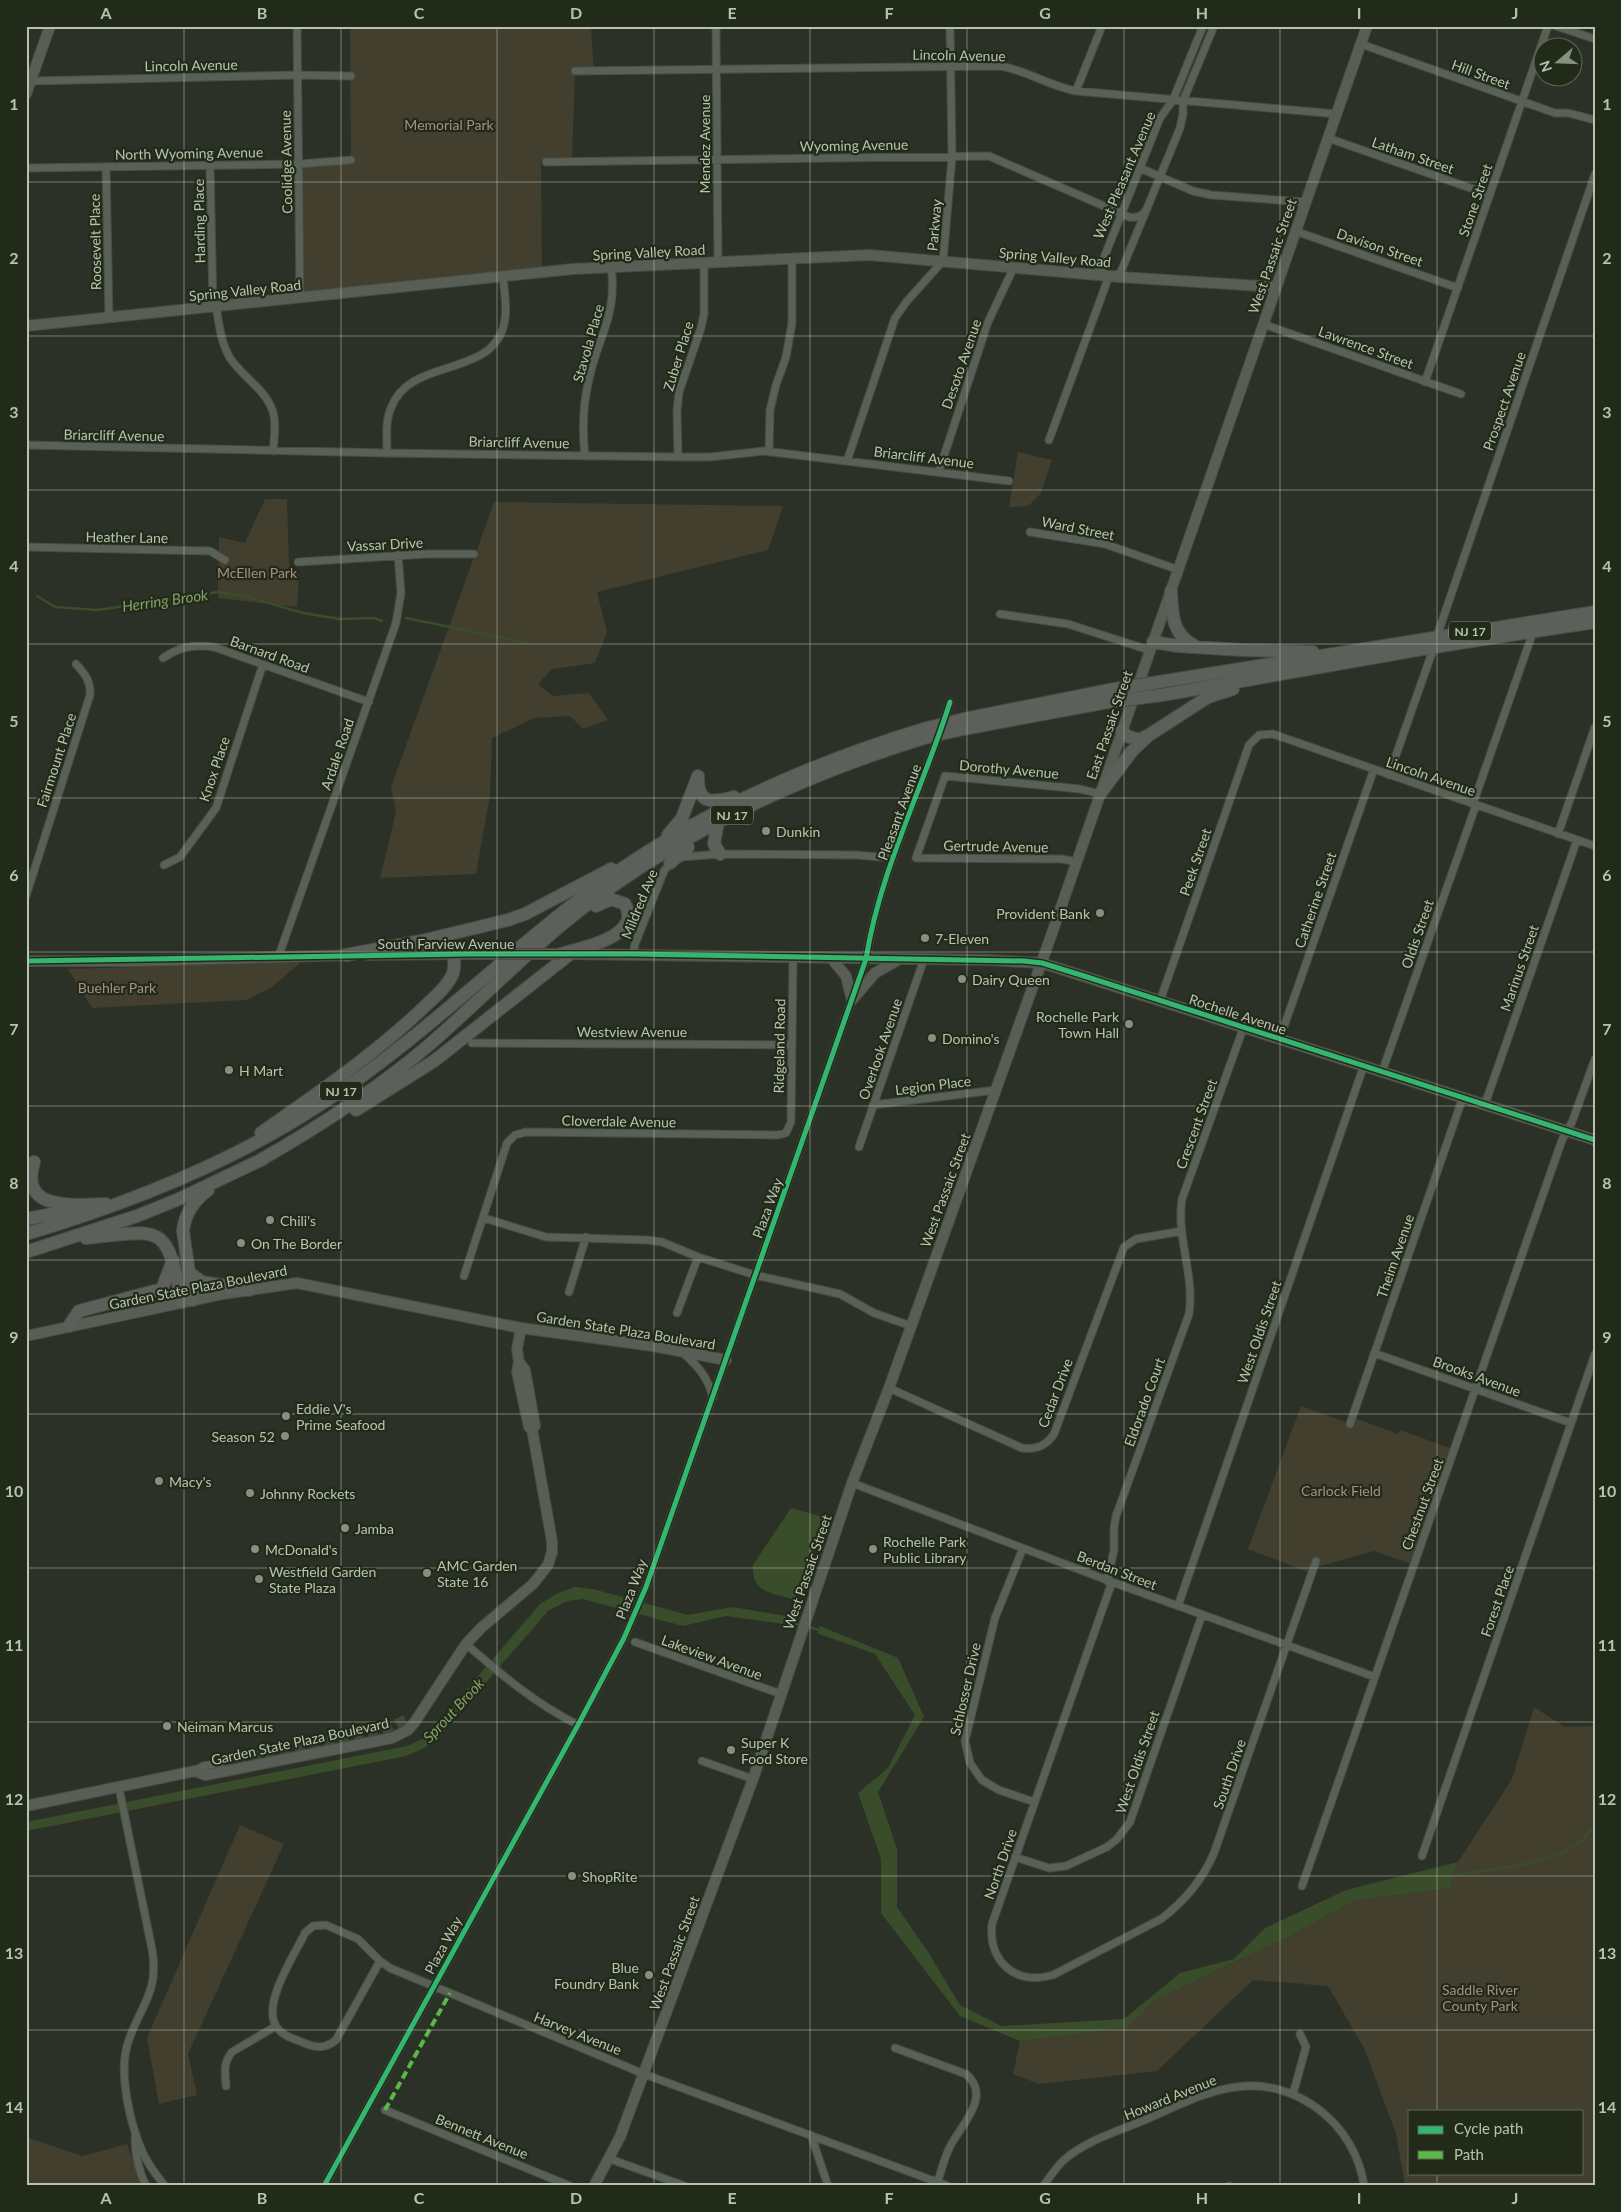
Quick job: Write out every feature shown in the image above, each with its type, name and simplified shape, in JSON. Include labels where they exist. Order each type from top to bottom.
[{"type":"highway","points":[[1171,591],[1174,624],[1179,634],[1186,642],[1200,648]]},
{"type":"highway","name":"NJ 17","points":[[1108,696],[1162,695],[1315,667],[1435,641],[1595,612]]},
{"type":"highway","name":"NJ 17","points":[[26,1234],[70,1221],[220,1161],[282,1129],[368,1072],[445,1012],[553,920],[632,862],[754,793],[832,760],[926,733],[1108,696],[1165,681],[1336,654],[1435,641],[1533,632],[1595,622]]},
{"type":"highway","points":[[1151,646],[1336,654]]},
{"type":"highway","points":[[1122,731],[1139,740],[1208,697],[1315,667]]},
{"type":"highway","name":"NJ 17","points":[[26,1252],[137,1216],[228,1176],[290,1143],[358,1099],[393,1073],[427,1046],[526,955],[621,881],[685,841],[758,801],[926,733]]},
{"type":"highway","points":[[1100,794],[1132,751],[1149,735]]},
{"type":"highway","points":[[653,849],[673,831],[682,818],[698,776],[698,788],[701,795],[708,800],[717,802],[754,793]]},
{"type":"highway","points":[[719,824],[714,844],[720,854]]},
{"type":"highway","points":[[670,863],[682,851],[719,824]]},
{"type":"highway","points":[[346,955],[421,941],[508,920],[525,914],[611,869],[632,862]]},
{"type":"highway","points":[[257,1162],[338,1121],[426,1066],[564,954],[620,932],[626,926],[629,919],[628,911],[625,904],[611,899],[559,928]]},
{"type":"highway","points":[[220,1161],[337,1080],[400,1030],[432,1000],[449,979],[454,967],[454,954]]},
{"type":"highway","points":[[34,1162],[31,1173],[33,1185],[44,1199],[64,1205],[114,1204]]},
{"type":"highway","points":[[187,1301],[188,1272],[183,1231],[187,1214],[193,1204],[206,1191],[228,1176]]},
{"type":"highway","points":[[26,1219],[114,1204]]},
{"type":"highway","points":[[56,1242],[153,1234],[164,1243],[173,1260],[187,1301]]},
{"type":"highway","points":[[69,1326],[79,1311],[162,1289],[173,1260]]},
{"type":"highway","points":[[188,1272],[202,1282],[249,1290]]},
{"type":"street","points":[[26,94],[50,26]]},
{"type":"street","name":"Coolidge Avenue","points":[[297,26],[300,298]]},
{"type":"street","name":"Mendez Avenue","points":[[716,26],[718,262]]},
{"type":"street","name":"Parkway","points":[[847,460],[895,318],[907,301],[943,260],[952,157],[950,26]]},
{"type":"street","points":[[1076,91],[1102,26]]},
{"type":"street","name":"West Pleasant Avenue","points":[[1109,276],[1099,270],[1160,118],[1173,100],[1203,26]]},
{"type":"street","points":[[1049,440],[1109,276],[1120,274],[1180,128],[1183,101],[1214,26]]},
{"type":"street","name":"West Passaic Street","points":[[1204,496],[1367,26]]},
{"type":"street","name":"Stone Street","points":[[1425,382],[1548,26]]},
{"type":"street","points":[[1556,26],[1595,40]]},
{"type":"street","name":"Hill Street","points":[[1361,44],[1555,113],[1568,113],[1595,120]]},
{"type":"street","name":"Lincoln Avenue","points":[[575,71],[989,65],[1012,68],[1046,83],[1076,91],[1337,114]]},
{"type":"street","name":"Lincoln Avenue","points":[[31,80],[297,75],[350,76]]},
{"type":"street","name":"Latham Street","points":[[1328,138],[1490,195]]},
{"type":"street","name":"Wyoming Avenue","points":[[546,162],[989,156],[1122,212],[1129,217],[1136,218],[1147,209]]},
{"type":"street","name":"North Wyoming Avenue","points":[[26,168],[299,164],[351,160]]},
{"type":"street","name":"Harding Place","points":[[210,165],[215,306],[224,345],[230,358],[262,392],[270,404],[275,424],[274,451]]},
{"type":"street","name":"Roosevelt Place","points":[[106,167],[109,318]]},
{"type":"street","points":[[1140,168],[1193,191],[1211,195],[1305,202]]},
{"type":"street","name":"Prospect Avenue","points":[[1389,775],[1595,174]]},
{"type":"street","name":"Davison Street","points":[[1295,231],[1458,288]]},
{"type":"street","name":"Spring Valley Road","points":[[26,326],[503,276],[611,267],[869,255],[1275,288]]},
{"type":"street","points":[[769,452],[770,410],[786,357],[792,323],[792,258]]},
{"type":"street","name":"Zuber Place","points":[[678,457],[677,411],[679,392],[704,314],[704,263]]},
{"type":"street","name":"Stavola Place","points":[[585,456],[585,404],[589,378],[612,307],[611,267]]},
{"type":"street","name":"Desoto Avenue","points":[[939,471],[988,322],[1014,268]]},
{"type":"street","points":[[387,453],[388,418],[394,399],[400,391],[416,380],[473,360],[490,349],[496,341],[502,331],[506,315],[503,276]]},
{"type":"street","name":"Lawrence Street","points":[[1263,324],[1461,394]]},
{"type":"street","name":"Briarcliff Avenue","points":[[26,445],[678,457],[710,457],[769,452],[939,471],[1009,481]]},
{"type":"street","name":"East Passaic Street","points":[[1042,963],[1204,496]]},
{"type":"street","name":"Ward Street","points":[[1030,532],[1105,544],[1179,570]]},
{"type":"street","name":"Heather Lane","points":[[26,547],[210,551],[225,560]]},
{"type":"street","name":"Vassar Drive","points":[[298,562],[398,555],[474,554]]},
{"type":"street","name":"Ardale Road","points":[[278,958],[396,623],[400,607],[398,555]]},
{"type":"street","points":[[1000,614],[1068,624],[1151,646]]},
{"type":"street","name":"Oldis Street","points":[[1382,1072],[1533,632]]},
{"type":"street","name":"Barnard Road","points":[[163,658],[176,650],[203,645],[214,647],[369,702]]},
{"type":"street","name":"Fairmount Place","points":[[26,896],[90,695],[90,683],[87,676],[76,664]]},
{"type":"street","name":"Knox Place","points":[[164,865],[180,857],[216,808],[263,664]]},
{"type":"street","name":"Pleasant Avenue","points":[[866,959],[871,928],[893,858],[950,702]]},
{"type":"street","points":[[1558,834],[1595,727]]},
{"type":"street","name":"Lincoln Avenue","points":[[1259,735],[1273,734],[1595,846]]},
{"type":"street","name":"Peek Street","points":[[1160,1001],[1249,745],[1259,735]]},
{"type":"street","name":"Catherine Street","points":[[1280,1038],[1374,770]]},
{"type":"street","name":"Dorothy Avenue","points":[[916,858],[945,776],[1080,789],[1100,794]]},
{"type":"street","name":"Marinus Street","points":[[1485,1104],[1577,840]]},
{"type":"street","points":[[670,863],[682,857],[720,854],[893,858]]},
{"type":"street","name":"Gertrude Avenue","points":[[916,858],[1062,859],[1077,862]]},
{"type":"street","name":"Mildred Ave","points":[[633,954],[635,944],[660,879],[670,863]]},
{"type":"street","name":"South Farview Avenue","points":[[26,961],[454,954],[633,954],[866,959]]},
{"type":"street","name":"Ridgeland Road","points":[[786,1133],[791,1122],[793,958]]},
{"type":"street","points":[[831,958],[846,976],[852,1000]]},
{"type":"street","name":"Rochelle Avenue","points":[[866,959],[1024,961],[1042,963],[1244,1026],[1595,1140]]},
{"type":"street","name":"Plaza Way","points":[[324,2186],[578,1725],[628,1629],[642,1596],[713,1398],[866,959]]},
{"type":"street","points":[[852,1000],[875,973],[901,959]]},
{"type":"street","name":"Overlook Avenue","points":[[859,1147],[924,959]]},
{"type":"street","name":"West Passaic Street","points":[[594,2186],[610,2159],[644,2074],[753,1779],[852,1483],[889,1388],[1042,963]]},
{"type":"street","name":"Crescent Street","points":[[1182,1231],[1180,1211],[1182,1199],[1244,1026]]},
{"type":"street","name":"Westview Avenue","points":[[472,1043],[791,1045]]},
{"type":"street","name":"Chestnut Street","points":[[1302,1886],[1562,1140],[1595,1059]]},
{"type":"street","name":"West Oldis Street","points":[[1178,1606],[1364,1065]]},
{"type":"street","name":"Legion Place","points":[[873,1105],[996,1090]]},
{"type":"street","name":"Theim Avenue","points":[[1350,1424],[1464,1097]]},
{"type":"street","name":"Cloverdale Avenue","points":[[484,1218],[508,1143],[515,1134],[526,1132],[778,1135],[786,1133]]},
{"type":"street","points":[[464,1276],[484,1218],[540,1236],[662,1242],[698,1257],[755,1275],[840,1294],[874,1313],[911,1326]]},
{"type":"street","name":"Cedar Drive","points":[[889,1388],[1022,1448],[1030,1449],[1044,1445],[1054,1434],[1124,1247],[1136,1239],[1182,1231]]},
{"type":"street","name":"Eldorado Court","points":[[1109,1581],[1114,1550],[1116,1516],[1189,1314],[1191,1286],[1182,1231]]},
{"type":"street","points":[[569,1292],[586,1237]]},
{"type":"street","points":[[677,1313],[698,1257]]},
{"type":"street","name":"Garden State Plaza Boulevard","points":[[26,1336],[187,1301],[298,1283],[521,1328],[726,1360]]},
{"type":"street","name":"Garden State Plaza Boulevard","points":[[195,1771],[205,1775],[221,1772],[392,1738],[408,1730],[466,1644],[481,1628],[533,1584],[544,1570],[551,1557],[553,1546],[532,1430],[528,1427],[517,1372],[519,1362],[517,1349],[521,1328]]},
{"type":"street","points":[[682,1352],[700,1368],[708,1382],[713,1398]]},
{"type":"street","name":"Brooks Avenue","points":[[1374,1353],[1571,1423]]},
{"type":"street","name":"Forest Place","points":[[1422,1856],[1595,1354]]},
{"type":"street","name":"Berdan Street","points":[[852,1483],[1109,1581],[1375,1677]]},
{"type":"street","name":"Schlosser Drive","points":[[1023,1548],[995,1618],[965,1741],[970,1763],[982,1780],[999,1790],[1034,1802]]},
{"type":"street","name":"South Drive","points":[[1180,1904],[1198,1884],[1214,1853],[1316,1561]]},
{"type":"street","name":"North Drive","points":[[1109,1581],[992,1924],[992,1941],[997,1956],[1003,1964],[1017,1974],[1035,1978],[1053,1975],[1161,1919],[1180,1904]]},
{"type":"street","name":"West Oldis Street","points":[[1015,1857],[1049,1868],[1066,1866],[1107,1847],[1125,1831],[1130,1822],[1202,1615]]},
{"type":"street","name":"Lakeview Avenue","points":[[635,1642],[781,1694]]},
{"type":"street","points":[[466,1644],[541,1705],[578,1725]]},
{"type":"street","name":"Garden State Plaza Boulevard","points":[[408,1719],[426,1704]]},
{"type":"street","points":[[702,1761],[753,1779]]},
{"type":"street","name":"Garden State Plaza Boulevard","points":[[26,1806],[119,1788],[195,1771],[203,1766],[221,1763]]},
{"type":"street","points":[[119,1788],[155,1974],[153,1986],[127,2045],[124,2058],[125,2088],[135,2131],[142,2151],[165,2186]]},
{"type":"street","name":"Harvey Avenue","points":[[276,2026],[272,2014],[274,1996],[305,1934],[313,1926],[326,1925],[358,1940],[390,1968],[434,1987],[644,2074],[948,2186]]},
{"type":"street","points":[[226,2086],[224,2066],[232,2052],[276,2026],[285,2035],[314,2047],[326,2046],[336,2040],[380,1961]]},
{"type":"street","points":[[1293,2094],[1306,2047],[1300,2034]]},
{"type":"street","points":[[895,2048],[966,2074],[974,2084],[976,2098],[972,2112],[948,2150],[938,2181]]},
{"type":"street","name":"Howard Avenue","points":[[1043,2186],[1064,2160],[1086,2145],[1208,2094],[1229,2088],[1251,2086],[1272,2088],[1293,2094],[1319,2109],[1341,2130],[1356,2156],[1364,2186]]},
{"type":"street","name":"Bennett Avenue","points":[[385,2110],[570,2186]]},
{"type":"street","points":[[135,2131],[135,2154],[138,2168],[146,2186]]},
{"type":"street","points":[[811,2135],[828,2186]]},
{"type":"street","points":[[610,2159],[685,2186]]},
{"type":"green space","name":"Memorial Park","points":[[350,26],[591,26],[594,71],[575,72],[572,162],[541,161],[542,272],[300,298],[299,164],[351,160]]},
{"type":"green space","points":[[1018,452],[1052,460],[1041,493],[1028,506],[1009,507]]},
{"type":"green space","name":"McEllen Park","points":[[265,499],[287,499],[289,564],[299,575],[297,607],[218,598],[219,537],[245,543]]},
{"type":"green space","points":[[494,502],[783,506],[768,550],[597,592],[607,632],[595,663],[552,669],[538,684],[553,696],[589,693],[608,720],[583,729],[570,716],[534,718],[492,738],[490,795],[476,874],[380,878],[396,812],[391,787]]},
{"type":"green space","name":"Buehler Park","points":[[301,962],[272,987],[246,1000],[92,1008],[68,969]]},
{"type":"green space","name":"Carlock Field","points":[[1301,1406],[1350,1424],[1352,1417],[1398,1434],[1400,1430],[1455,1450],[1414,1565],[1374,1551],[1313,1568],[1311,1573],[1248,1549]]},
{"type":"green space","name":"Saddle River County Park","points":[[1534,1707],[1565,1727],[1595,1726],[1595,2186],[1405,2186],[1396,2134],[1365,2050],[1328,1986],[1253,1980],[1157,2071],[1039,2084],[1013,2074],[1020,2041],[1125,2028],[1157,1999],[1290,1936],[1354,1901],[1450,1888],[1458,1862],[1512,1779]]},
{"type":"green space","points":[[240,1825],[284,1844],[188,2054],[197,2095],[159,2104],[147,2038]]},
{"type":"green space","points":[[26,2137],[82,2156],[127,2144],[142,2186],[26,2186]]},
{"type":"water","points":[[791,1508],[827,1518],[797,1596],[792,1599],[764,1590],[759,1586],[753,1574],[753,1565]]},
{"type":"water","points":[[575,1587],[593,1589],[688,1615],[733,1607],[786,1616],[783,1624],[726,1616],[683,1626],[583,1599],[567,1601],[548,1611],[437,1739],[422,1749],[406,1756],[26,1831],[26,1822],[407,1746],[425,1738],[540,1604],[556,1594]]},
{"type":"water","points":[[820,1626],[898,1658],[924,1717],[878,1792],[897,1849],[897,1907],[928,1952],[960,2005],[1001,2026],[1124,2019],[1180,1973],[1234,1959],[1265,1928],[1346,1890],[1458,1862],[1450,1888],[1354,1901],[1290,1936],[1157,1999],[1126,2028],[1020,2041],[960,2016],[881,1913],[881,1859],[858,1793],[888,1768],[915,1715],[875,1654],[817,1633]]},
{"type":"waterway","name":"Herring Brook","points":[[37,596],[55,607],[97,610],[218,592],[248,597],[303,613],[340,619],[374,618],[382,621]]},
{"type":"waterway","name":"Herring Brook","points":[[406,618],[528,643]]},
{"type":"waterway","name":"Sprout Brook","points":[[781,1620],[800,1625]]},
{"type":"waterway","name":"Sprout Brook","points":[[806,1626],[819,1630]]},
{"type":"waterway","name":"Sprout Brook","points":[[1454,1875],[1517,1866],[1547,1858],[1579,1843],[1595,1826]]},
{"type":"tunnel","points":[[221,1763],[384,1730],[407,1719]]},
{"type":"marked path","points":[[385,2110],[450,1993]]},
{"type":"cycle path","points":[[324,2186],[578,1725],[624,1638],[646,1587],[866,959],[881,893],[950,702]]},
{"type":"cycle path","points":[[26,961],[467,954],[633,954],[1024,961],[1042,963],[1595,1140]]},
{"type":"place","name":"Dunkin","points":[[766,831]]},
{"type":"place","name":"Provident Bank","points":[[1100,913]]},
{"type":"place","name":"7-Eleven","points":[[925,938]]},
{"type":"place","name":"Dairy Queen","points":[[962,979]]},
{"type":"place","name":"Rochelle Park Town Hall","points":[[1129,1024]]},
{"type":"place","name":"Domino's","points":[[932,1038]]},
{"type":"place","name":"H Mart","points":[[229,1070]]},
{"type":"place","name":"Chili's","points":[[270,1220]]},
{"type":"place","name":"On The Border","points":[[241,1243]]},
{"type":"place","name":"Eddie V's Prime Seafood","points":[[286,1416]]},
{"type":"place","name":"Season 52","points":[[285,1436]]},
{"type":"place","name":"Macy's","points":[[159,1481]]},
{"type":"place","name":"Johnny Rockets","points":[[250,1493]]},
{"type":"place","name":"Jamba","points":[[345,1528]]},
{"type":"place","name":"McDonald's","points":[[255,1549]]},
{"type":"place","name":"Rochelle Park Public Library","points":[[873,1549]]},
{"type":"place","name":"AMC Garden State 16","points":[[427,1573]]},
{"type":"place","name":"Westfield Garden State Plaza","points":[[259,1579]]},
{"type":"place","name":"Neiman Marcus","points":[[167,1726]]},
{"type":"place","name":"Super K Food Store","points":[[731,1750]]},
{"type":"place","name":"ShopRite","points":[[572,1876]]},
{"type":"place","name":"Blue Foundry Bank","points":[[649,1975]]}]
